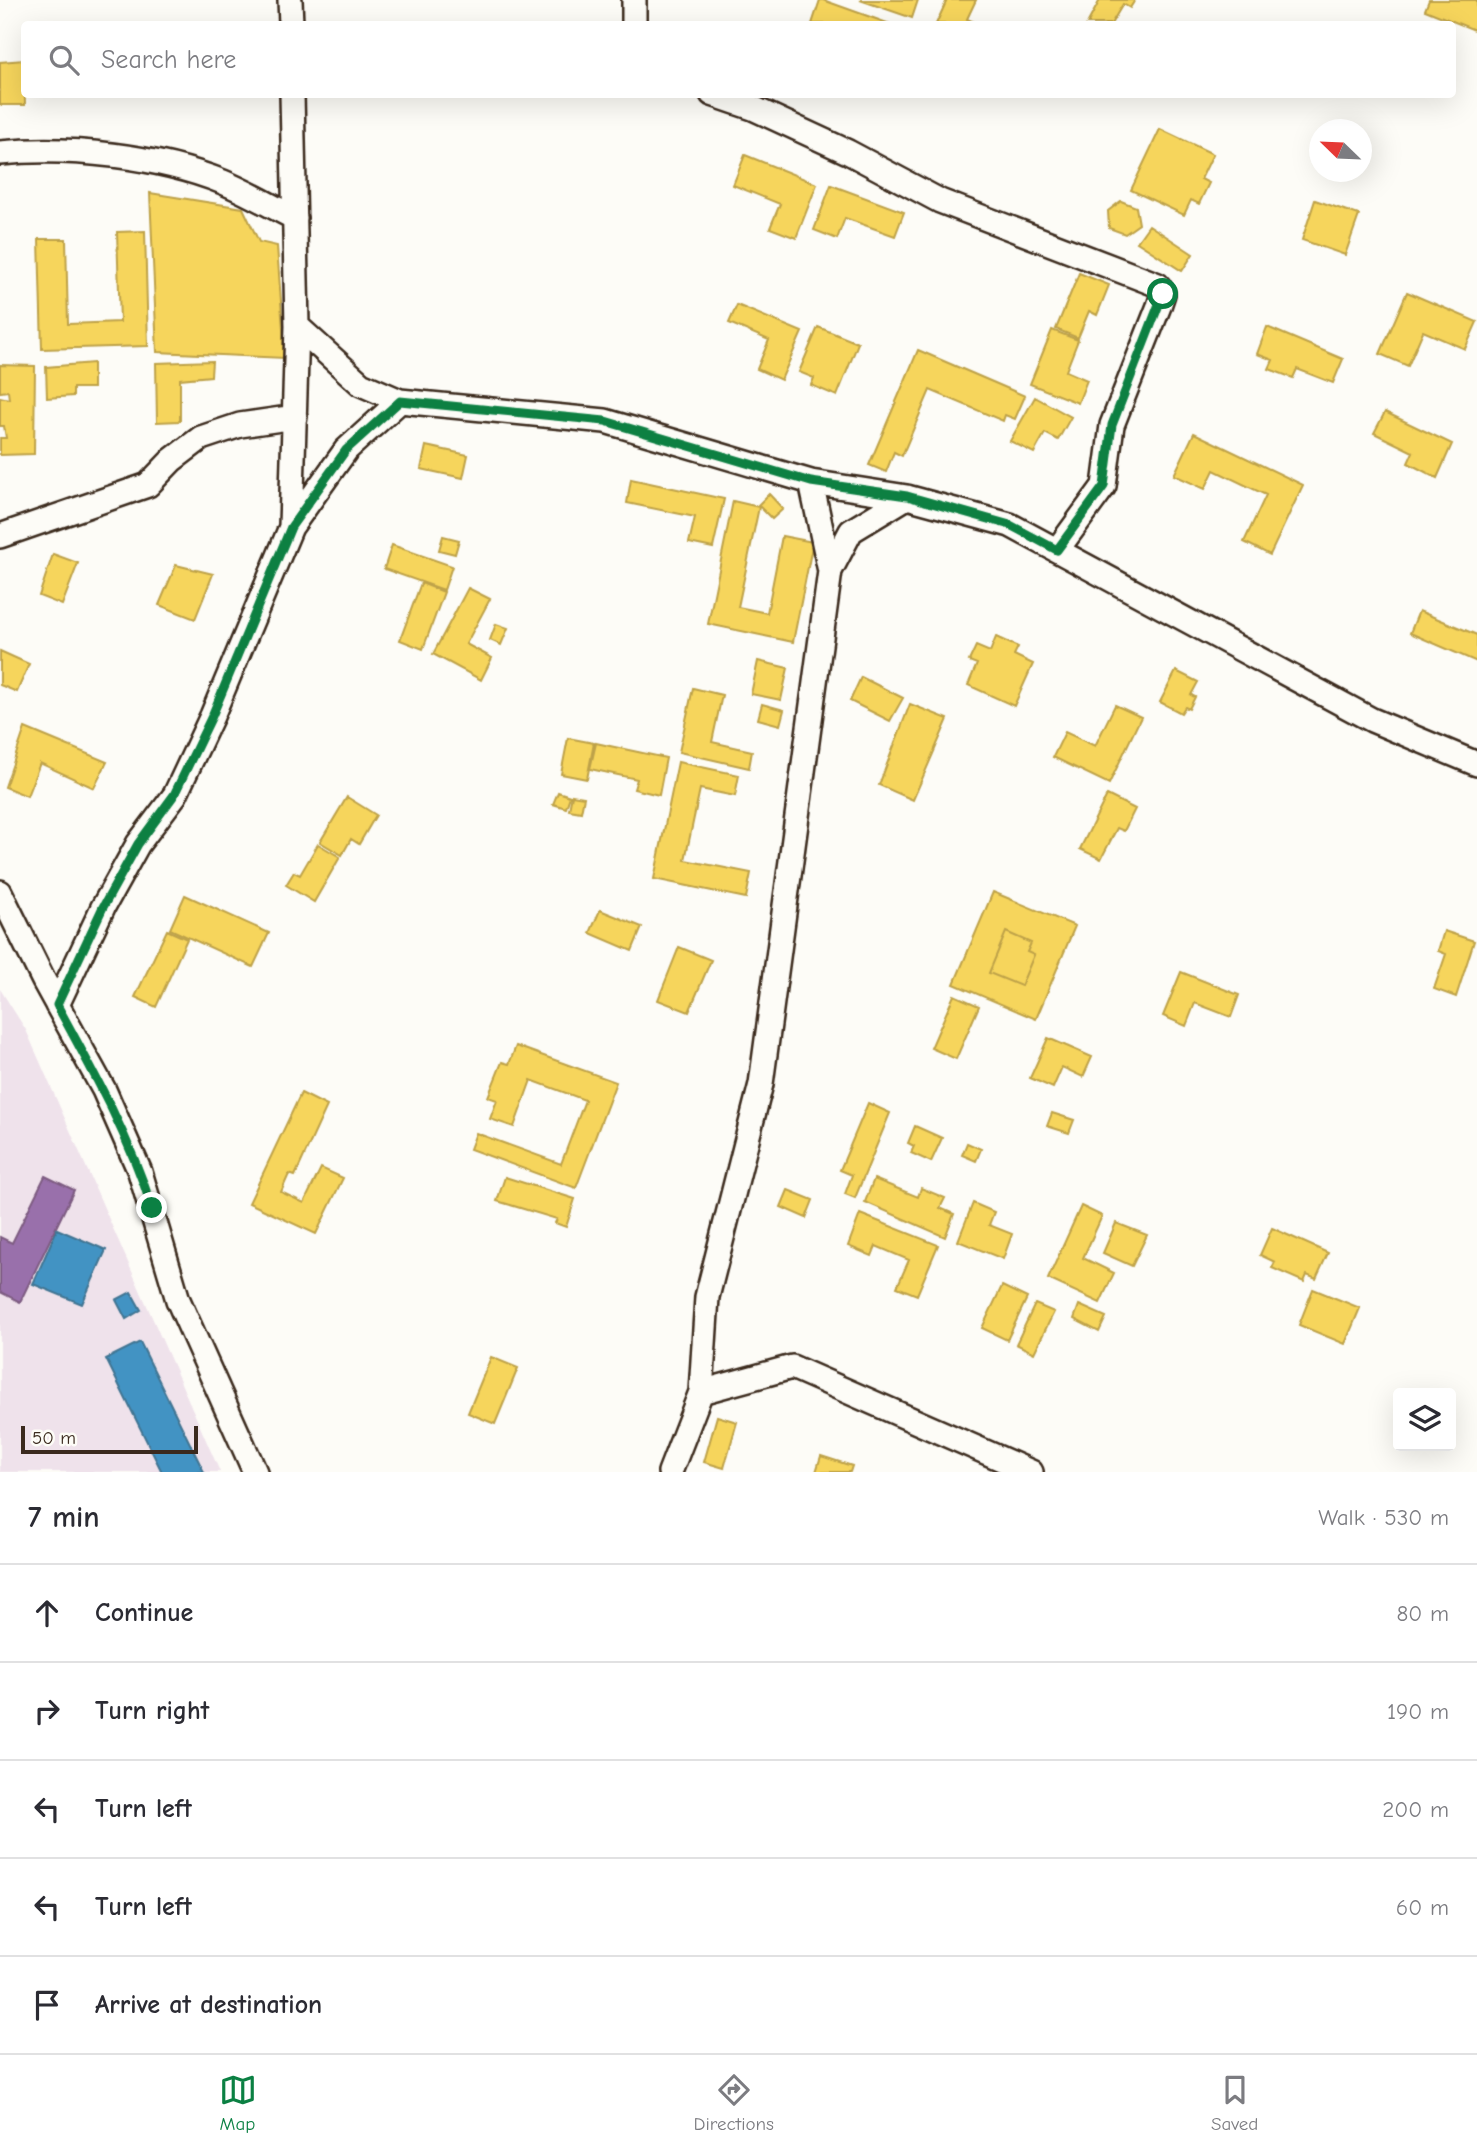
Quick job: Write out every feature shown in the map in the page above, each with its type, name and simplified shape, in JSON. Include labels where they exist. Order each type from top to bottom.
[{"type":"street","points":[[290,0],[291,21]]},
{"type":"street","points":[[634,0],[635,21]]},
{"type":"street","points":[[291,527],[298,326],[292,98]]},
{"type":"street","points":[[724,98],[753,108],[848,152],[940,201],[1158,285],[1163,294],[1160,306],[1112,425],[1104,486],[1057,550]]},
{"type":"street","points":[[0,153],[47,148],[166,166],[222,181],[295,218]]},
{"type":"street","points":[[298,326],[361,384],[400,401],[605,421],[811,482],[907,496],[1010,525],[1372,720],[1477,764]]},
{"type":"street","points":[[57,1005],[103,907],[132,855],[174,795],[212,716],[291,527],[346,450],[400,401]]},
{"type":"street","points":[[0,536],[148,485],[172,460],[201,438],[240,425],[295,418]]},
{"type":"street","points":[[670,1472],[701,1391],[707,1297],[761,1084],[830,571],[811,482]]},
{"type":"street","points":[[830,571],[851,531],[907,496]]},
{"type":"street","points":[[0,892],[104,1090],[140,1172],[178,1300],[255,1472]]},
{"type":"street","points":[[701,1391],[792,1367],[1031,1472]]},
{"type":"shaded area","points":[[0,989],[26,1030],[220,1472],[0,1472]]},
{"type":"building: Homes","points":[[820,0],[823,0],[882,21],[813,21]]},
{"type":"building: Homes","points":[[860,0],[918,0],[912,18]]},
{"type":"building: Homes","points":[[947,0],[976,0],[967,19],[972,21],[937,21]]},
{"type":"building: Homes","points":[[1100,0],[1135,0],[1130,8],[1123,4],[1113,21],[1089,21]]},
{"type":"building: Homes","points":[[1429,0],[1477,0],[1477,31],[1456,21],[1425,10]]},
{"type":"building: Homes","points":[[21,60],[21,98],[25,98],[25,105],[0,105],[0,62]]},
{"type":"building: Homes","points":[[1160,129],[1213,154],[1201,179],[1209,183],[1199,204],[1191,200],[1184,215],[1131,190]]},
{"type":"building: Homes","points":[[745,155],[817,184],[796,238],[770,228],[780,204],[733,185]]},
{"type":"building: Homes","points":[[831,185],[904,212],[895,236],[845,218],[837,239],[814,230]]},
{"type":"building: Homes","points":[[150,193],[243,208],[259,242],[277,246],[285,358],[157,352]]},
{"type":"building: Homes","points":[[1315,200],[1359,215],[1345,255],[1302,240]]},
{"type":"building: Homes","points":[[1121,201],[1136,207],[1139,224],[1125,234],[1109,228],[1108,211]]},
{"type":"building: Homes","points":[[1149,225],[1193,254],[1182,271],[1137,242]]},
{"type":"building: Homes","points":[[145,231],[148,346],[42,349],[39,239],[66,239],[68,324],[120,322],[117,232]]},
{"type":"building: Homes","points":[[1079,273],[1109,285],[1097,315],[1089,311],[1078,338],[1056,329]]},
{"type":"building: Homes","points":[[1407,292],[1477,322],[1465,349],[1423,331],[1408,366],[1380,354]]},
{"type":"building: Homes","points":[[737,305],[802,332],[781,380],[757,369],[769,340],[729,323]]},
{"type":"building: Homes","points":[[818,327],[858,343],[837,396],[811,385],[814,378],[799,372]]},
{"type":"building: Homes","points":[[1267,327],[1343,359],[1333,383],[1297,369],[1293,378],[1269,369],[1273,360],[1257,354]]},
{"type":"building: Homes","points":[[1052,330],[1078,340],[1066,371],[1087,380],[1078,403],[1030,384]]},
{"type":"building: Homes","points":[[918,350],[1025,396],[1015,419],[1005,415],[1003,421],[930,390],[902,456],[894,452],[886,472],[869,465]]},
{"type":"building: Homes","points":[[212,361],[211,376],[180,379],[180,421],[157,422],[156,363]]},
{"type":"building: Homes","points":[[93,363],[93,388],[73,388],[73,396],[47,398],[46,367]]},
{"type":"building: Homes","points":[[0,365],[35,366],[34,454],[0,455],[0,438],[6,438],[4,426],[0,426],[0,397],[9,399],[8,391],[0,392]]},
{"type":"building: Homes","points":[[1035,397],[1071,417],[1058,440],[1045,433],[1034,453],[1010,441]]},
{"type":"building: Homes","points":[[1385,412],[1452,444],[1437,478],[1408,463],[1413,452],[1374,433]]},
{"type":"building: Homes","points":[[1194,433],[1303,485],[1270,555],[1244,542],[1266,495],[1214,470],[1205,489],[1174,475]]},
{"type":"building: Homes","points":[[426,446],[468,455],[463,478],[421,469]]},
{"type":"building: Homes","points":[[631,479],[724,499],[713,548],[689,543],[695,517],[627,503]]},
{"type":"building: Homes","points":[[769,494],[783,509],[772,519],[758,505]]},
{"type":"building: Homes","points":[[733,501],[759,507],[738,607],[767,613],[782,536],[813,542],[793,642],[708,624]]},
{"type":"building: Homes","points":[[443,536],[459,540],[455,554],[439,550]]},
{"type":"building: Homes","points":[[392,545],[452,566],[444,590],[384,569]]},
{"type":"building: Homes","points":[[53,554],[78,563],[62,605],[39,596]]},
{"type":"building: Homes","points":[[176,565],[213,574],[195,619],[159,605]]},
{"type":"building: Homes","points":[[421,583],[444,592],[423,649],[400,640]]},
{"type":"building: Homes","points":[[468,588],[490,599],[466,644],[492,658],[481,680],[433,654]]},
{"type":"building: Homes","points":[[1419,611],[1477,635],[1477,662],[1410,633]]},
{"type":"building: Homes","points":[[496,624],[508,628],[501,645],[490,640]]},
{"type":"building: Homes","points":[[996,637],[1018,647],[1014,655],[1033,664],[1014,706],[968,685],[977,664],[969,661],[976,646],[990,652]]},
{"type":"building: Homes","points":[[0,651],[29,664],[17,692],[0,685]]},
{"type":"building: Homes","points":[[758,661],[788,668],[781,700],[751,694]]},
{"type":"building: Homes","points":[[1176,671],[1198,682],[1191,695],[1195,697],[1189,709],[1185,707],[1181,713],[1160,702]]},
{"type":"building: Homes","points":[[861,677],[903,698],[890,721],[850,701]]},
{"type":"building: Homes","points":[[693,688],[722,695],[712,742],[752,751],[749,768],[679,752]]},
{"type":"building: Homes","points":[[762,704],[784,710],[780,725],[758,719]]},
{"type":"building: Homes","points":[[910,704],[948,719],[913,800],[879,785]]},
{"type":"building: Homes","points":[[1115,705],[1141,717],[1109,784],[1053,757],[1065,732],[1095,746]]},
{"type":"building: Homes","points":[[25,728],[107,762],[94,788],[40,763],[27,796],[5,787]]},
{"type":"building: Homes","points":[[568,738],[594,743],[587,779],[561,774]]},
{"type":"building: Homes","points":[[596,743],[666,758],[659,795],[634,789],[637,779],[590,769]]},
{"type":"building: Homes","points":[[678,762],[739,775],[735,796],[700,789],[685,860],[751,873],[746,898],[654,879]]},
{"type":"building: Homes","points":[[558,792],[570,796],[566,808],[553,804]]},
{"type":"building: Homes","points":[[572,795],[584,797],[581,812],[569,810]]},
{"type":"building: Homes","points":[[1107,795],[1135,809],[1124,831],[1117,828],[1101,859],[1080,849]]},
{"type":"building: Homes","points":[[347,797],[376,815],[359,844],[351,839],[342,855],[320,842]]},
{"type":"building: Homes","points":[[318,844],[340,857],[314,902],[286,885],[294,872],[300,875]]},
{"type":"building: Homes","points":[[993,892],[1075,926],[1036,1019],[954,984]],"holes":[[[1006,932],[1031,943],[1027,952],[1034,955],[1021,986],[989,973]]]},
{"type":"building: Homes","points":[[185,895],[269,933],[253,967],[170,929]]},
{"type":"building: Homes","points":[[600,910],[642,927],[632,951],[590,933]]},
{"type":"building: Homes","points":[[167,930],[187,939],[156,1007],[135,997]]},
{"type":"building: Homes","points":[[1444,931],[1474,941],[1456,997],[1434,989],[1446,954],[1438,951]]},
{"type":"building: Homes","points":[[1006,932],[1031,943],[1027,952],[1034,955],[1021,986],[989,973]]},
{"type":"building: Homes","points":[[679,947],[711,960],[689,1012],[658,1000]]},
{"type":"building: Homes","points":[[1181,972],[1239,995],[1231,1017],[1195,1003],[1186,1026],[1163,1016]]},
{"type":"building: Homes","points":[[954,995],[979,1006],[956,1059],[931,1048]]},
{"type":"building: Homes","points":[[1048,1038],[1092,1057],[1083,1077],[1062,1067],[1053,1088],[1030,1078]]},
{"type":"building: Homes","points":[[516,1046],[616,1082],[576,1188],[470,1149],[476,1133],[561,1164],[585,1100],[531,1080],[514,1127],[490,1119],[497,1100],[488,1097],[502,1062],[509,1064]]},
{"type":"building: Homes","points":[[301,1093],[327,1106],[295,1176],[289,1174],[281,1192],[304,1203],[321,1168],[343,1178],[316,1234],[249,1203]]},
{"type":"building: Homes","points":[[868,1103],[890,1113],[855,1198],[845,1194],[852,1175],[840,1170]]},
{"type":"building: Homes","points":[[1052,1113],[1074,1120],[1069,1133],[1047,1126]]},
{"type":"building: Homes","points":[[915,1126],[942,1138],[931,1162],[911,1153],[914,1146],[908,1143]]},
{"type":"building: Homes","points":[[967,1143],[981,1149],[976,1161],[962,1155]]},
{"type":"building: Homes","points":[[505,1177],[575,1199],[566,1227],[555,1223],[557,1219],[497,1201]]},
{"type":"building: Homes","points":[[874,1179],[918,1197],[921,1188],[945,1198],[940,1208],[954,1214],[945,1237],[865,1202]]},
{"type":"building: Homes","points":[[788,1190],[813,1200],[806,1218],[781,1207]]},
{"type":"building: Homes","points":[[973,1203],[994,1212],[989,1225],[1012,1234],[1003,1259],[958,1241]]},
{"type":"building: Homes","points":[[1081,1206],[1102,1216],[1083,1258],[1114,1273],[1100,1303],[1048,1279]]},
{"type":"building: Homes","points":[[860,1214],[938,1245],[917,1295],[897,1287],[909,1260],[876,1246],[872,1256],[848,1246]]},
{"type":"building: Homes","points":[[1116,1223],[1147,1235],[1132,1266],[1103,1253]]},
{"type":"building: Homes","points":[[1272,1228],[1328,1253],[1316,1279],[1307,1275],[1304,1282],[1272,1268],[1275,1262],[1260,1255]]},
{"type":"building: Homes","points":[[1002,1286],[1027,1298],[1007,1340],[982,1328]]},
{"type":"building: Homes","points":[[1313,1289],[1360,1308],[1345,1344],[1299,1325]]},
{"type":"building: Homes","points":[[1035,1304],[1054,1312],[1034,1353],[1016,1344]]},
{"type":"building: Homes","points":[[1079,1305],[1106,1317],[1099,1332],[1074,1319]]},
{"type":"building: Homes","points":[[491,1357],[518,1368],[495,1424],[468,1413]]},
{"type":"building: Homes","points":[[717,1416],[737,1422],[724,1468],[704,1462]]},
{"type":"building: Homes","points":[[821,1456],[852,1466],[850,1472],[816,1472]]},
{"type":"building: Offices","points":[[45,1176],[74,1190],[20,1302],[0,1292],[0,1237],[12,1243]]},
{"type":"building: Schools","points":[[57,1229],[106,1250],[82,1304],[33,1284]]},
{"type":"building: Schools","points":[[131,1292],[141,1310],[126,1319],[116,1300]]},
{"type":"building: Schools","points":[[140,1342],[204,1472],[162,1472],[106,1359]]},
{"type":"route","points":[[152,1208],[140,1172],[104,1090],[57,1005],[103,907],[138,844],[174,795],[212,716],[291,527],[346,450],[400,401],[605,421],[811,482],[907,496],[1010,525],[1057,550],[1104,486],[1112,425],[1163,294]]}]
